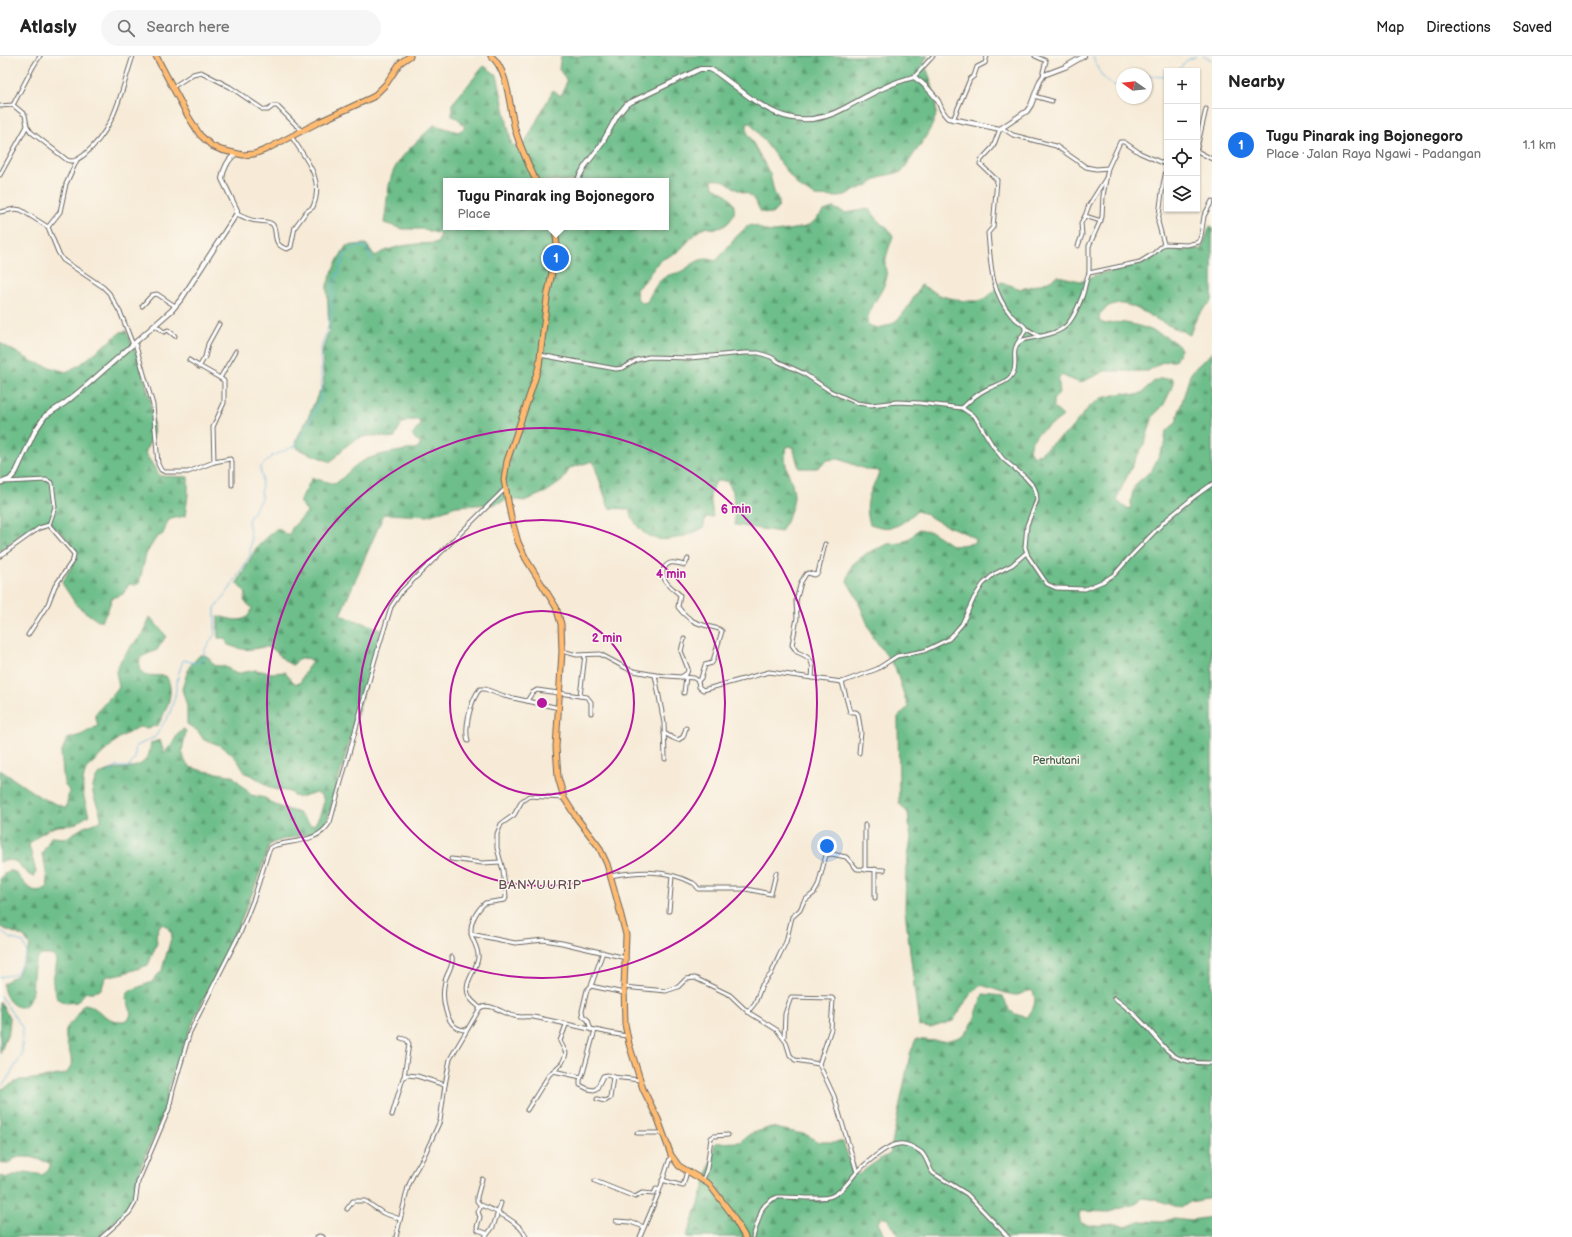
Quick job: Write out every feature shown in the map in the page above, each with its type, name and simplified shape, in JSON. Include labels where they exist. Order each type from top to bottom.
[{"type":"highway","points":[[156,56],[200,135],[212,146],[236,154],[248,155],[260,153],[291,136],[377,94],[390,79],[400,63],[409,56]]},
{"type":"highway","points":[[491,56],[498,64],[503,74],[517,135],[535,178]]},
{"type":"highway","points":[[555,230],[557,246],[547,298],[540,355],[535,380],[507,461],[504,475],[505,489],[511,517],[520,549],[556,607],[561,624],[562,651],[556,755],[558,777],[564,798],[576,817],[599,847],[610,876],[624,926],[626,958],[624,1012],[627,1036],[640,1080],[664,1133],[671,1155],[676,1162],[687,1171],[703,1180],[713,1188],[746,1237]]},
{"type":"street","points":[[13,105],[32,67],[40,56]]},
{"type":"street","points":[[0,106],[13,105],[25,115],[27,126],[33,134],[67,160],[72,162],[77,160],[98,142],[107,127],[118,106],[133,56]]},
{"type":"street","points":[[579,178],[585,166],[601,145],[610,127],[622,109],[632,101],[671,84],[695,70],[704,68],[710,69],[765,107],[786,117],[803,121],[825,117],[842,110],[882,88],[914,78],[933,56]]},
{"type":"street","points":[[953,120],[970,79],[974,76],[977,67],[985,63],[987,56]]},
{"type":"street","points":[[1035,56],[1046,61],[1043,72],[1044,75]]},
{"type":"street","points":[[1038,336],[1025,328],[1023,324],[1012,316],[999,298],[992,275],[988,233],[993,227],[997,180],[981,165],[980,162],[993,147],[1001,129],[1027,111],[1044,75],[1065,67],[1084,56]]},
{"type":"street","points":[[173,87],[193,74],[201,72],[230,88],[264,110],[277,106],[302,131]]},
{"type":"street","points":[[914,78],[926,87],[936,99],[944,115],[953,120],[1001,129],[1013,136],[1056,146],[1086,167],[1096,169],[1108,168]]},
{"type":"street","points":[[1034,96],[1052,101]]},
{"type":"street","points":[[1199,140],[1206,109]]},
{"type":"street","points":[[0,175],[27,126]]},
{"type":"street","points":[[237,214],[250,220],[270,223],[274,226],[276,240],[280,245],[287,249],[291,247],[295,227],[306,212],[313,207],[316,189],[314,171],[291,136]]},
{"type":"street","points":[[1017,344],[1023,340],[1060,330],[1069,324],[1076,312],[1089,273],[1089,246],[1103,214],[1103,200],[1108,168],[1121,141],[1140,153],[1164,164]]},
{"type":"street","points":[[1200,151],[1212,159]]},
{"type":"street","points":[[2,483],[10,479],[16,472],[35,431],[46,416],[65,403],[155,326],[182,298],[237,214],[237,210],[222,179],[227,162],[236,154]]},
{"type":"street","points":[[48,227],[60,212],[66,184],[77,160]]},
{"type":"street","points":[[1078,246],[1082,235],[1081,223],[1089,205],[1107,176]]},
{"type":"street","points":[[1164,244],[1158,222],[1165,176]]},
{"type":"street","points":[[1089,273],[1140,262],[1153,254],[1164,244],[1187,245],[1199,242],[1204,216],[1212,201]]},
{"type":"street","points":[[0,212],[15,209],[22,210],[48,227],[58,252],[63,260],[107,290],[121,314],[134,344],[152,396],[158,464],[161,470],[165,472],[188,472],[214,462],[228,459],[231,460],[232,485]]},
{"type":"street","points":[[1085,216],[1101,221]]},
{"type":"street","points":[[142,306],[152,295],[158,294],[175,306]]},
{"type":"street","points":[[199,367],[205,357],[208,344],[219,324]]},
{"type":"street","points":[[155,326],[164,332],[168,330],[175,336]]},
{"type":"street","points":[[962,408],[982,392],[1002,383],[1010,377],[1014,368],[1014,351],[1025,328]]},
{"type":"street","points":[[220,378],[236,351]]},
{"type":"street","points":[[540,355],[620,369],[637,360],[649,357],[690,358],[744,353],[759,354],[771,357],[803,373],[830,391],[857,403],[871,405],[897,402],[962,408],[975,417],[1003,459],[1025,477],[1034,487],[1037,500],[1025,532],[1026,553],[1047,584],[1051,587],[1078,590],[1085,589],[1104,581],[1115,574],[1166,520],[1194,496],[1212,484]]},
{"type":"street","points":[[189,360],[224,381],[224,398],[221,410],[213,427],[214,462]]},
{"type":"street","points":[[2,483],[46,480],[52,483],[55,507],[49,525]]},
{"type":"street","points":[[102,1237],[129,1213],[135,1203],[138,1182],[169,1110],[173,1090],[190,1032],[242,930],[271,847],[316,836],[324,831],[330,822],[387,617],[394,601],[429,563],[505,489]]},
{"type":"street","points":[[0,556],[39,528],[49,525]]},
{"type":"street","points":[[28,635],[48,604],[55,586],[74,557],[73,551],[49,525]]},
{"type":"street","points":[[812,678],[813,666],[810,659],[797,652],[792,645],[798,615],[796,601],[801,582],[806,574],[808,573],[815,575],[818,572],[825,544]]},
{"type":"street","points":[[688,559],[685,565],[673,561],[668,563],[663,570],[664,578],[670,587],[680,595],[678,607],[686,617],[693,622],[722,631],[714,660],[712,663],[705,665],[701,678],[698,680],[699,687],[705,690],[769,672],[842,682],[877,669],[897,656],[921,652],[946,641],[962,624],[974,598],[984,584],[994,574],[1012,565],[1026,553]]},
{"type":"street","points":[[681,677],[688,669],[681,651],[684,639]]},
{"type":"street","points":[[562,651],[577,655],[593,653],[600,654],[626,668],[655,675],[686,677],[698,680]]},
{"type":"street","points":[[580,696],[585,655]]},
{"type":"street","points":[[655,675],[664,723],[665,759]]},
{"type":"street","points":[[684,693],[686,677]]},
{"type":"street","points":[[842,682],[850,712],[857,713],[859,716],[861,732],[859,753]]},
{"type":"street","points":[[468,741],[467,733],[470,710],[477,693],[480,690],[485,689],[504,696],[558,708]]},
{"type":"street","points":[[527,701],[532,693],[537,690],[586,697],[591,702],[591,713]]},
{"type":"street","points":[[664,732],[678,740],[683,737],[686,728]]},
{"type":"street","points":[[480,1008],[469,996],[467,991],[478,956],[471,934],[473,921],[482,906],[489,902],[501,902],[505,900],[506,897],[497,842],[499,828],[503,822],[514,816],[525,798],[529,796],[564,798]]},
{"type":"street","points":[[864,870],[865,825]]},
{"type":"street","points":[[748,1012],[755,1003],[762,985],[771,974],[786,942],[792,917],[800,910],[804,901],[814,894],[818,886],[826,855],[832,854],[846,857],[857,869],[884,870]]},
{"type":"street","points":[[452,859],[482,863],[501,862]]},
{"type":"street","points":[[875,870],[875,898]]},
{"type":"street","points":[[610,876],[644,872],[672,876],[694,883],[699,889],[746,889],[772,894],[776,873]]},
{"type":"street","points":[[669,911],[672,876]]},
{"type":"street","points":[[471,934],[515,943],[544,940],[626,958]]},
{"type":"street","points":[[603,952],[591,986],[587,990],[582,1010],[583,1016],[588,1020],[593,1030],[580,1085],[592,1090],[597,1088],[603,1076],[607,1075],[640,1080]]},
{"type":"street","points":[[452,957],[453,962],[446,981],[444,997],[449,1020],[455,1027],[467,1030]]},
{"type":"street","points":[[624,986],[666,991],[678,987],[686,979],[695,978],[730,995],[748,1012],[772,1026],[784,1038]]},
{"type":"street","points":[[440,979],[446,981]]},
{"type":"street","points":[[591,986],[624,993]]},
{"type":"street","points":[[819,1064],[795,1060],[790,1055],[784,1038],[785,1014],[791,997],[833,999],[832,1024],[819,1064],[834,1096],[857,1172]]},
{"type":"street","points":[[1114,998],[1128,1008],[1169,1053],[1184,1061],[1201,1064],[1212,1063]]},
{"type":"street","points":[[396,1237],[408,1187],[414,1173],[430,1146],[440,1121],[450,1059],[480,1008],[483,1006],[490,1007],[514,1016],[531,1017],[627,1036]]},
{"type":"street","points":[[527,1110],[535,1101],[542,1086],[553,1071],[562,1063],[566,1053],[560,1041],[566,1025]]},
{"type":"street","points":[[392,1115],[403,1078],[409,1044],[407,1040],[401,1038]]},
{"type":"street","points":[[553,1071],[581,1077]]},
{"type":"street","points":[[403,1078],[406,1075],[412,1075],[445,1085]]},
{"type":"street","points":[[596,1099],[605,1101],[610,1098],[613,1077]]},
{"type":"street","points":[[637,1133],[664,1133]]},
{"type":"street","points":[[703,1180],[707,1168],[711,1138],[714,1136],[728,1135]]},
{"type":"street","points":[[754,1237],[762,1209],[764,1205],[771,1200],[782,1197],[828,1198],[839,1192],[857,1172],[875,1157],[892,1146],[898,1144],[908,1145],[922,1153],[930,1169],[937,1176],[973,1199],[1008,1237]]},
{"type":"street","points":[[640,1237],[671,1155]]},
{"type":"street","points":[[662,1180],[683,1186],[687,1171]]},
{"type":"street","points":[[482,1179],[477,1201],[481,1205],[498,1213],[521,1228],[526,1237]]},
{"type":"street","points":[[595,1181],[635,1197],[642,1193],[654,1194],[656,1189],[659,1190]]},
{"type":"street","points":[[347,1209],[353,1201],[364,1201],[383,1213],[400,1219]]},
{"type":"street","points":[[481,1205],[478,1212],[480,1217],[477,1227],[478,1230],[485,1232],[486,1236],[492,1230],[501,1203]]},
{"type":"street","points":[[616,1221],[630,1222],[644,1227]]},
{"type":"street","points":[[317,1237],[323,1237]]},
{"type":"green space","name":"Perhutani","points":[[561,56],[928,56],[924,62],[934,94],[936,107],[935,119],[927,135],[902,172],[883,176],[868,185],[840,197],[815,196],[798,186],[753,126],[750,123],[747,124],[747,132],[770,174],[774,192],[779,201],[778,208],[772,214],[761,212],[750,195],[740,191],[724,181],[712,180],[713,187],[721,191],[731,200],[734,206],[732,217],[729,222],[719,228],[707,227],[700,230],[679,251],[659,261],[644,282],[636,289],[638,299],[644,303],[647,302],[663,278],[680,272],[702,260],[710,259],[715,261],[718,259],[736,237],[749,225],[756,226],[765,231],[775,232],[806,227],[824,211],[833,208],[846,213],[867,209],[870,210],[881,224],[887,227],[893,236],[888,250],[885,266],[887,276],[886,280],[872,307],[867,323],[870,326],[878,328],[891,324],[901,316],[921,285],[941,296],[964,301],[978,301],[988,297],[1001,282],[1021,289],[1044,283],[1058,276],[1080,281],[1144,262],[1167,250],[1202,249],[1210,226],[1212,227],[1212,301],[1198,316],[1190,335],[1165,324],[1138,309],[1122,304],[1114,304],[1106,308],[1099,315],[1100,322],[1106,324],[1114,322],[1123,323],[1146,328],[1176,343],[1181,349],[1175,361],[1160,363],[1148,371],[1105,371],[1080,383],[1061,375],[1058,381],[1059,391],[1053,400],[1053,407],[1063,416],[1034,438],[1029,450],[1033,456],[1040,454],[1067,433],[1090,406],[1102,398],[1123,393],[1137,395],[1159,379],[1173,378],[1170,392],[1163,406],[1153,416],[1144,445],[1119,493],[1117,500],[1123,506],[1130,509],[1133,490],[1136,484],[1152,470],[1164,445],[1166,432],[1176,422],[1190,375],[1212,352],[1212,1198],[1190,1202],[1181,1208],[1157,1200],[1143,1198],[1132,1205],[1109,1212],[1080,1211],[1079,1216],[1081,1223],[1092,1226],[1116,1224],[1125,1227],[1142,1221],[1162,1222],[1174,1218],[1191,1220],[1212,1217],[1212,1237],[900,1237],[887,1218],[881,1216],[878,1223],[885,1237],[686,1237],[703,1191],[710,1168],[715,1143],[740,1142],[750,1134],[771,1127],[807,1135],[818,1142],[843,1142],[853,1171],[858,1175],[880,1159],[890,1154],[910,1054],[916,1039],[944,1041],[958,1038],[964,1034],[973,1022],[983,994],[1003,996],[1011,1011],[1017,1015],[1027,1017],[1035,1002],[1033,991],[1014,995],[981,985],[971,993],[953,1021],[930,1028],[919,1026],[905,910],[906,868],[911,839],[908,813],[899,803],[898,717],[908,707],[895,667],[873,637],[857,598],[847,581],[852,565],[867,553],[888,544],[901,543],[911,537],[919,529],[932,532],[953,546],[974,543],[975,539],[917,511],[901,524],[896,526],[885,527],[870,524],[867,509],[869,497],[880,471],[868,470],[839,459],[827,460],[817,468],[799,468],[793,447],[788,446],[785,459],[794,497],[791,510],[781,532],[735,525],[733,491],[727,481],[716,481],[710,495],[713,517],[706,517],[703,528],[680,537],[670,539],[650,537],[642,531],[635,522],[629,509],[609,508],[593,461],[570,468],[562,481],[546,492],[524,501],[510,499],[495,504],[456,506],[428,516],[384,514],[340,615],[381,629],[327,821],[318,832],[284,839],[270,844],[254,889],[228,951],[197,1013],[184,1044],[168,1089],[165,1111],[142,1164],[131,1202],[122,1215],[99,1237],[0,1237],[0,1176],[8,1178],[25,1172],[43,1175],[50,1167],[50,1163],[31,1157],[16,1157],[8,1164],[0,1162],[0,1090],[20,1080],[65,1074],[69,1070],[71,1059],[66,1030],[68,1025],[74,1020],[84,1004],[93,1007],[116,1021],[127,1020],[130,1015],[129,1004],[126,998],[129,991],[152,982],[162,970],[172,935],[169,928],[163,924],[160,925],[156,935],[157,943],[148,965],[125,973],[108,976],[105,978],[100,990],[86,992],[77,1002],[66,1003],[57,998],[53,983],[56,966],[55,958],[51,955],[42,955],[35,962],[32,992],[28,1003],[21,1007],[16,1006],[7,997],[3,984],[11,978],[17,976],[30,946],[24,937],[0,927],[0,879],[9,871],[14,872],[32,890],[39,890],[48,887],[42,854],[51,837],[66,838],[84,827],[101,821],[100,812],[93,791],[96,778],[101,773],[134,767],[141,764],[148,756],[151,743],[160,740],[164,753],[180,731],[184,729],[186,731],[182,751],[185,761],[190,767],[203,771],[230,775],[234,777],[251,795],[265,798],[275,805],[298,813],[311,825],[316,823],[323,806],[322,796],[313,793],[297,797],[290,792],[272,788],[245,773],[238,761],[229,751],[217,744],[204,740],[198,731],[187,724],[187,706],[182,689],[189,667],[200,655],[207,656],[215,666],[226,667],[236,674],[255,670],[272,673],[285,672],[293,682],[297,684],[300,683],[306,670],[312,662],[310,659],[300,659],[293,665],[285,661],[274,650],[268,647],[246,650],[228,645],[225,638],[218,638],[218,616],[238,620],[250,614],[252,608],[244,601],[246,594],[237,583],[256,548],[277,528],[289,536],[292,528],[307,512],[300,501],[312,478],[335,484],[359,463],[380,455],[418,448],[421,444],[412,436],[420,425],[419,420],[410,420],[401,426],[395,437],[389,438],[369,436],[356,439],[345,447],[331,462],[298,449],[295,442],[307,420],[318,394],[324,385],[322,351],[329,330],[327,285],[336,263],[346,246],[366,244],[375,256],[398,247],[413,244],[438,243],[440,234],[423,229],[403,229],[384,223],[391,179],[400,160],[434,125],[458,132],[465,128],[460,120],[452,116],[452,104],[484,66],[497,75],[512,146],[525,143],[553,90],[561,96],[567,81],[559,69]]},
{"type":"green space","points":[[126,331],[137,355],[150,398],[154,433],[145,453],[160,476],[188,477],[188,495],[185,516],[168,521],[163,534],[156,538],[146,554],[139,584],[129,584],[123,594],[112,598],[107,612],[101,621],[98,621],[77,606],[62,583],[78,555],[69,541],[52,525],[47,522],[24,532],[0,551],[0,343],[33,362],[66,372],[81,364],[121,332]]},
{"type":"green space","points":[[150,617],[166,636],[157,650],[143,656],[140,659],[139,669],[145,675],[166,676],[169,682],[169,701],[158,725],[148,728],[139,727],[119,738],[87,768],[83,780],[83,792],[89,815],[73,825],[58,826],[49,829],[39,835],[29,845],[36,872],[33,877],[16,862],[0,862],[0,770],[40,797],[66,808],[69,791],[64,783],[61,753],[67,739],[81,735],[98,726],[95,714],[119,687],[116,672],[121,660],[133,644],[144,633]]},
{"type":"green space","points":[[0,1002],[10,1019],[9,1030],[0,1054]]},
{"type":"waterway","points":[[1093,56],[1097,67],[1106,80],[1116,86]]},
{"type":"waterway","points":[[1180,68],[1186,61],[1196,56]]},
{"type":"waterway","points":[[1203,56],[1212,60]]},
{"type":"waterway","points":[[1152,76],[1164,77]]},
{"type":"waterway","points":[[110,774],[114,767],[129,767],[135,758],[135,747],[155,737],[170,713],[183,660],[195,663],[202,660],[205,649],[215,634],[215,608],[229,590],[250,555],[251,538],[248,520],[261,499],[262,477],[260,468],[272,456],[295,446],[309,424],[322,394],[320,350],[328,327],[333,286],[345,255],[355,247],[365,246],[372,260]]},
{"type":"waterway","points":[[0,931],[9,938],[23,942],[27,952],[16,974],[0,977]]},
{"type":"waterway","points":[[0,996],[22,1027],[22,1055],[6,1081],[0,1087]]},
{"type":"place","name":"Tugu Pinarak ing Bojonegoro","points":[[556,258]]},
{"type":"district","name":"BANYUURIP","points":[[540,884]]}]
